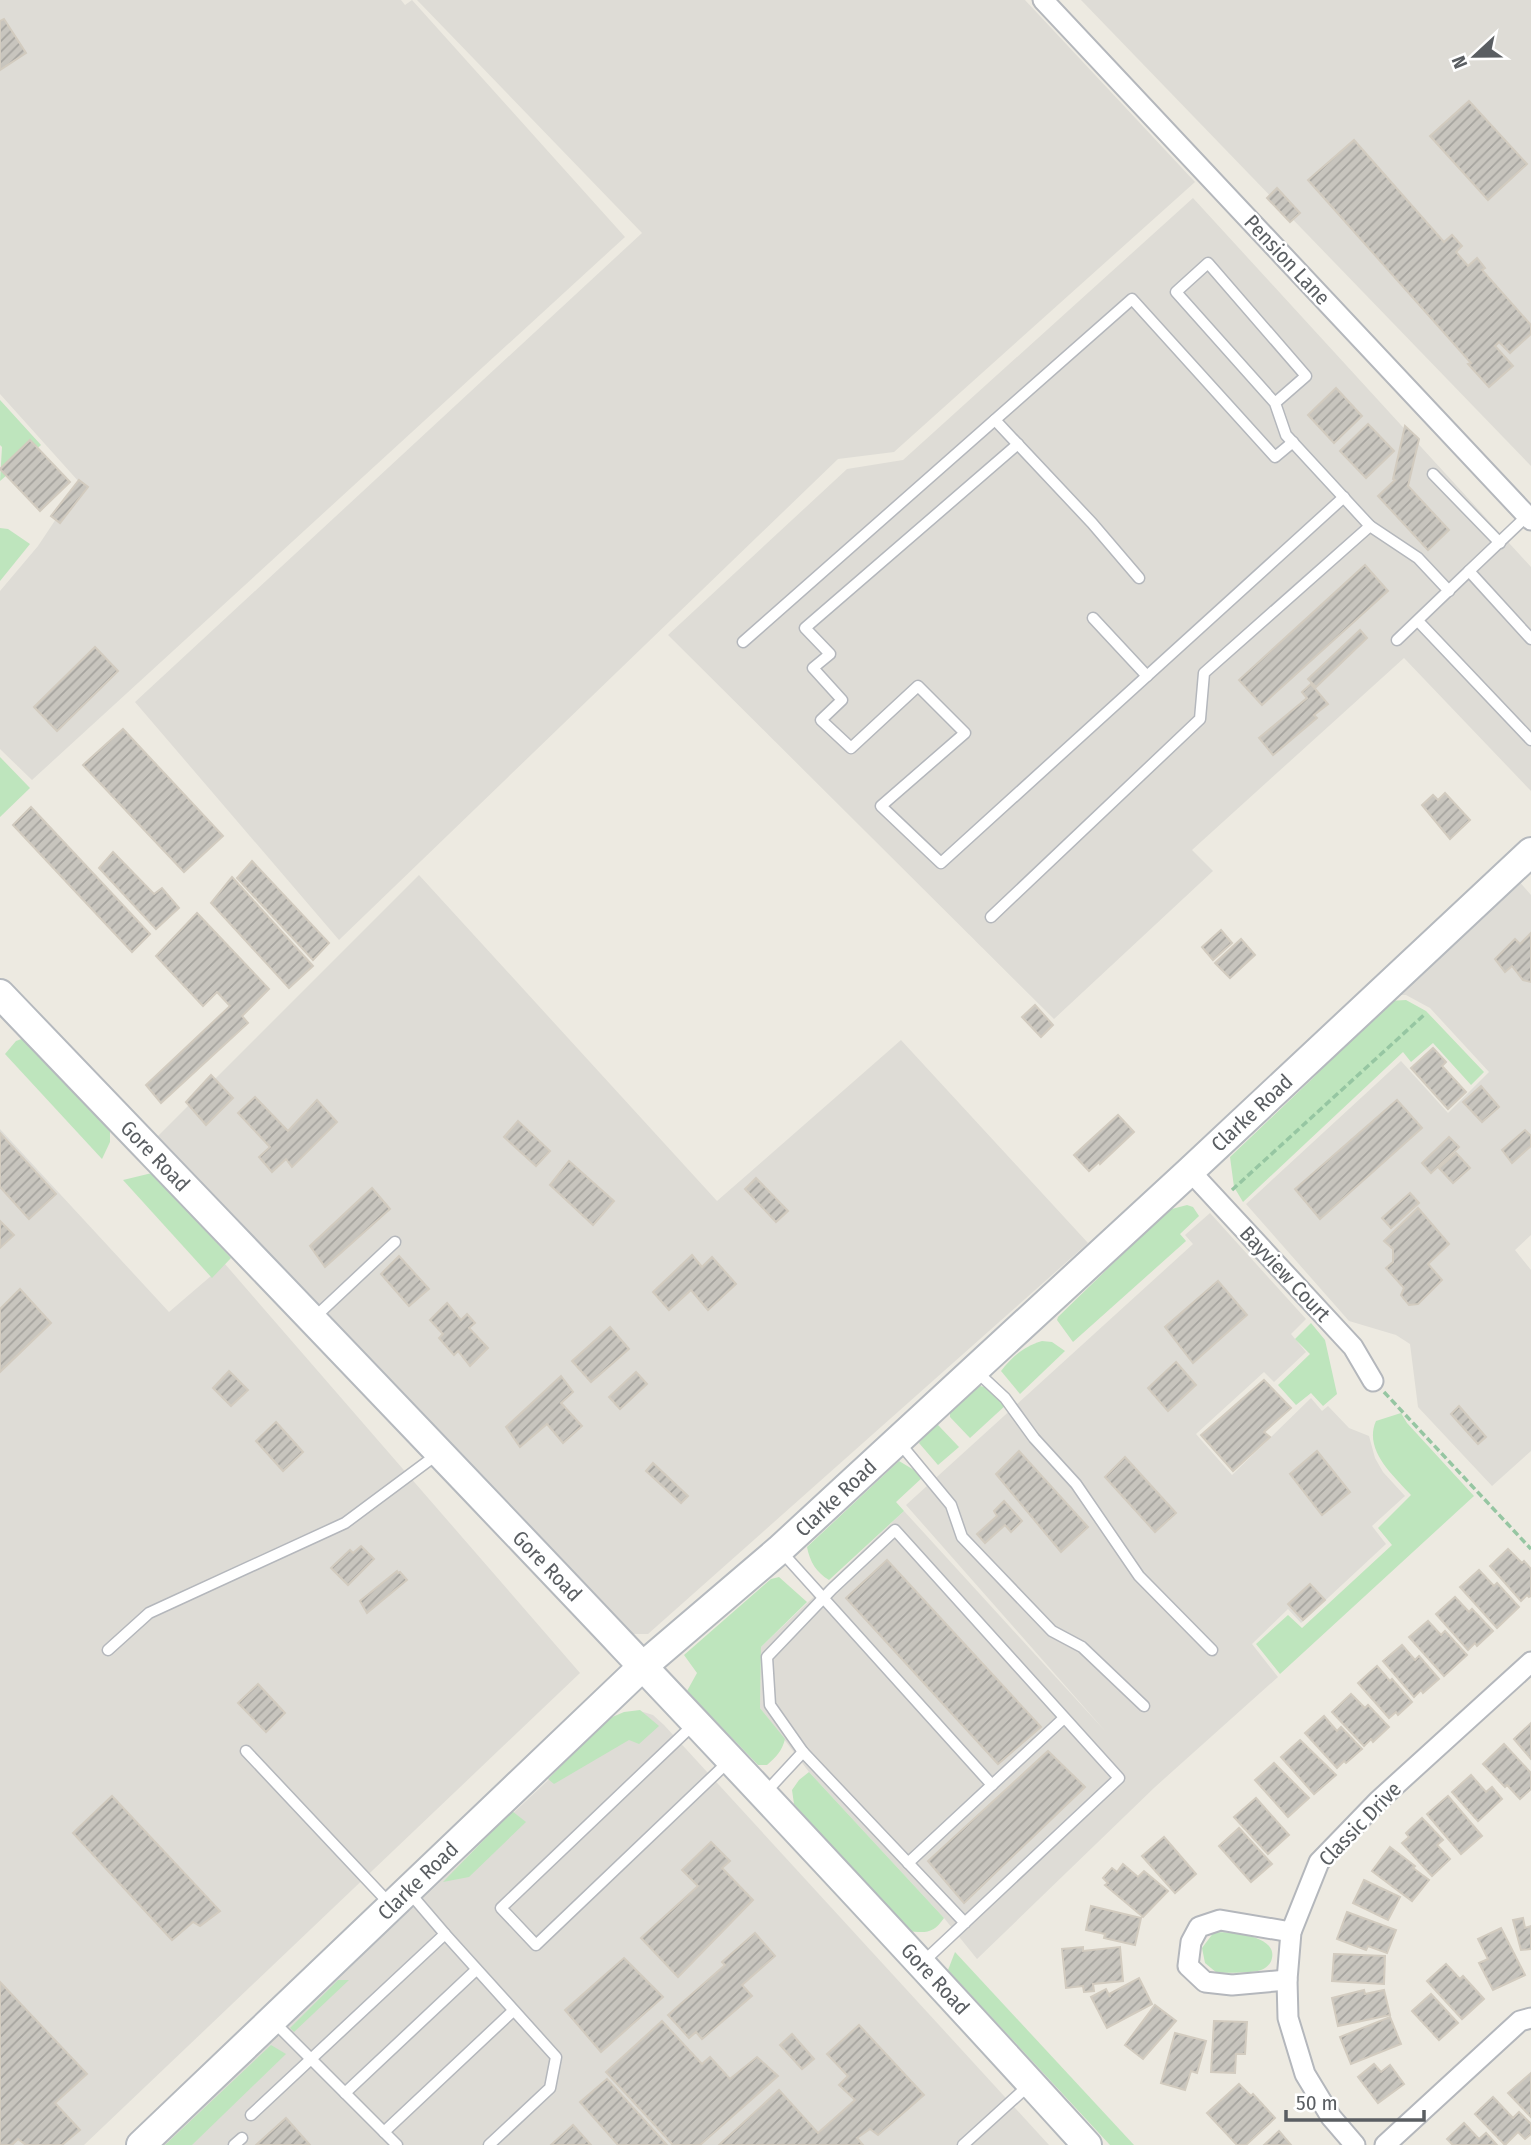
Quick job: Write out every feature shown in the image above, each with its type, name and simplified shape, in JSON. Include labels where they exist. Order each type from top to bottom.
[{"type":"main road","name":"Clarke Road","points":[[141,2145],[642,1667],[779,1550],[1531,852]]},
{"type":"main road","name":"Gore Road","points":[[0,994],[764,1794],[922,1963],[1082,2143]]},
{"type":"street","name":"Pension Lane","points":[[1043,0],[1529,518]]},
{"type":"street","name":"Bayview Court","points":[[1190,1171],[1353,1347],[1373,1381]]},
{"type":"street","name":"Classic Drive","points":[[1355,2145],[1331,2117],[1305,2074],[1288,2018],[1287,1980],[1292,1933],[1319,1862],[1378,1801],[1531,1662]]},
{"type":"street","points":[[1287,1980],[1232,1985],[1205,1982],[1188,1966],[1191,1941],[1199,1927],[1220,1920],[1292,1933]]},
{"type":"street","points":[[1385,2145],[1520,2021],[1531,2018]]},
{"type":"lane","points":[[1275,403],[1306,376],[1208,263],[1176,292],[1275,403],[1286,435],[1370,526],[1418,558],[1449,592]]},
{"type":"lane","points":[[743,642],[1132,299],[1275,457],[1293,442]]},
{"type":"lane","points":[[995,420],[1092,523],[1139,578]]},
{"type":"lane","points":[[1018,444],[806,628],[830,654],[813,668],[842,700],[821,720],[850,748],[918,686],[965,733],[881,806],[941,863],[1344,497]]},
{"type":"lane","points":[[1433,474],[1500,543]]},
{"type":"lane","points":[[1397,640],[1529,518]]},
{"type":"lane","points":[[991,917],[1200,719],[1205,673],[1370,526]]},
{"type":"lane","points":[[1469,572],[1531,639]]},
{"type":"lane","points":[[1093,618],[1147,676]]},
{"type":"lane","points":[[1418,621],[1531,740]]},
{"type":"lane","points":[[312,1320],[395,1242]]},
{"type":"lane","points":[[975,1370],[1005,1398],[1034,1438],[1076,1484],[1139,1576],[1212,1650]]},
{"type":"lane","points":[[897,1441],[951,1505],[962,1537],[1052,1631],[1082,1647],[1144,1706]]},
{"type":"lane","points":[[108,1650],[149,1613],[345,1523],[440,1453]]},
{"type":"lane","points":[[922,1963],[965,1923],[1119,1778],[895,1530],[767,1657],[770,1704],[803,1752],[965,1923]]},
{"type":"lane","points":[[779,1550],[992,1784]]},
{"type":"lane","points":[[908,1863],[1064,1717]]},
{"type":"lane","points":[[696,1722],[502,1908],[536,1945],[731,1759]]},
{"type":"lane","points":[[246,1751],[400,1899],[445,1934],[556,2057],[550,2088],[489,2145]]},
{"type":"lane","points":[[764,1794],[803,1752]]},
{"type":"lane","points":[[251,2115],[445,1934]]},
{"type":"lane","points":[[345,2093],[476,1970]]},
{"type":"lane","points":[[384,2132],[513,2011]]},
{"type":"lane","points":[[272,2020],[397,2145]]},
{"type":"lane","points":[[963,2145],[1031,2083]]},
{"type":"path","points":[[1232,1190],[1424,1014]]},
{"type":"path","points":[[1373,1381],[1531,1549]]},
{"type":"shaded area","points":[[0,0],[401,0],[405,5],[412,0],[625,237],[32,780],[0,749],[0,591],[38,546],[80,483],[0,394]]},
{"type":"shaded area","points":[[417,0],[1025,0],[1195,182],[894,452],[838,459],[339,940],[135,702],[642,233]]},
{"type":"shaded area","points":[[1081,0],[1531,0],[1531,466]]},
{"type":"shaded area","points":[[1193,198],[1531,567],[1531,791],[1404,658],[1192,850],[1213,871],[1054,1019],[668,635],[847,469],[903,460]]},
{"type":"shaded area","points":[[419,875],[717,1201],[901,1040],[1088,1243],[648,1634],[626,1634],[155,1139]]},
{"type":"shaded area","points":[[1517,879],[1531,895],[1531,1235],[1515,1250],[1531,1270],[1531,1451],[1492,1486],[1418,1407],[1410,1344],[1396,1335],[1349,1321],[1246,1204],[1401,1061],[1448,1113],[1489,1072],[1430,1008],[1406,995],[1390,995]]},
{"type":"shaded area","points":[[0,1129],[169,1312],[225,1264],[580,1673],[84,2145],[0,2145]]},
{"type":"shaded area","points":[[1210,1213],[1306,1319],[1291,1334],[1306,1352],[1274,1382],[1264,1372],[1196,1434],[1232,1475],[1311,1398],[1322,1411],[1328,1406],[1349,1428],[1369,1436],[1375,1458],[1383,1472],[1405,1496],[1372,1526],[1386,1544],[1301,1623],[1288,1609],[1252,1644],[1278,1677],[1155,1787],[977,1959],[944,1918],[809,1772],[760,1708],[761,1647],[904,1511],[1106,1732],[906,1505],[1193,1244],[1185,1235]]},
{"type":"shaded area","points":[[640,1711],[653,1715],[664,1725],[1049,2145],[161,2145],[611,1721]]},
{"type":"green space","points":[[0,400],[41,445],[0,481],[2,447]]},
{"type":"green space","points":[[0,528],[8,529],[30,544],[0,581]]},
{"type":"green space","points":[[0,757],[30,788],[0,817]]},
{"type":"green space","points":[[1406,1000],[1426,1011],[1484,1072],[1471,1085],[1433,1043],[1411,1062],[1403,1052],[1243,1202],[1234,1187],[1230,1157],[1312,1079],[1388,1001]]},
{"type":"green space","points":[[24,1038],[110,1130],[110,1142],[102,1159],[5,1054],[16,1041]]},
{"type":"green space","points":[[152,1173],[231,1258],[212,1278],[123,1180]]},
{"type":"green space","points":[[1187,1205],[1193,1207],[1199,1216],[1180,1234],[1186,1241],[1073,1342],[1057,1320],[1058,1317],[1168,1210]]},
{"type":"green space","points":[[1311,1323],[1325,1340],[1337,1394],[1323,1406],[1311,1393],[1296,1405],[1278,1385],[1310,1354],[1295,1339]]},
{"type":"green space","points":[[1042,1341],[1052,1342],[1065,1351],[1020,1394],[1001,1371],[1019,1353]]},
{"type":"green space","points":[[980,1386],[990,1388],[1007,1404],[970,1438],[950,1417],[950,1411]]},
{"type":"green space","points":[[1401,1413],[1474,1496],[1280,1674],[1256,1644],[1288,1615],[1302,1628],[1392,1545],[1378,1528],[1411,1495],[1382,1462],[1373,1432],[1376,1421]]},
{"type":"green space","points":[[938,1425],[959,1447],[938,1465],[919,1443],[932,1426]]},
{"type":"green space","points":[[899,1461],[924,1476],[896,1502],[904,1511],[829,1580],[814,1566],[807,1547]]},
{"type":"green space","points":[[779,1577],[807,1602],[761,1647],[760,1708],[785,1739],[780,1750],[767,1765],[758,1765],[687,1691],[697,1673],[684,1655],[771,1579]]},
{"type":"green space","points":[[640,1710],[659,1726],[639,1744],[629,1740],[554,1784],[548,1779],[610,1718],[624,1712]]},
{"type":"green space","points":[[809,1772],[944,1918],[936,1927],[924,1932],[907,1931],[794,1804],[792,1790]]},
{"type":"green space","points":[[512,1811],[526,1822],[469,1877],[443,1882]]},
{"type":"green space","points":[[1214,1932],[1241,1934],[1260,1940],[1272,1950],[1271,1962],[1261,1970],[1217,1973],[1205,1963],[1202,1948]]},
{"type":"green space","points":[[955,1952],[1134,2145],[1110,2145],[948,1970]]},
{"type":"green space","points":[[338,1980],[349,1980],[294,2032],[290,2028]]},
{"type":"green space","points":[[271,2045],[286,2054],[192,2145],[165,2145]]},
{"type":"building","points":[[4,19],[26,53],[0,70],[0,21]]},
{"type":"building","points":[[1469,101],[1527,164],[1488,200],[1430,136]]},
{"type":"building","points":[[1354,140],[1444,242],[1452,235],[1462,246],[1456,252],[1468,266],[1477,258],[1485,268],[1482,270],[1531,325],[1531,334],[1510,353],[1499,342],[1495,346],[1513,366],[1489,387],[1468,364],[1471,363],[1308,180]]},
{"type":"building","points":[[1277,188],[1300,213],[1290,222],[1267,198]]},
{"type":"building","points":[[1336,388],[1362,416],[1334,443],[1308,415]]},
{"type":"building","points":[[1368,424],[1394,451],[1366,478],[1340,451]]},
{"type":"building","points":[[1405,426],[1419,439],[1408,486],[1449,530],[1428,550],[1378,496],[1395,480],[1393,479]]},
{"type":"building","points":[[30,440],[70,482],[40,511],[0,469]]},
{"type":"building","points":[[79,480],[88,487],[60,523],[51,516]]},
{"type":"building","points":[[1365,565],[1388,591],[1262,705],[1239,680]]},
{"type":"building","points":[[1360,630],[1367,638],[1316,687],[1308,679]]},
{"type":"building","points":[[95,647],[118,671],[57,731],[34,707]]},
{"type":"building","points":[[1311,684],[1328,704],[1314,715],[1317,718],[1273,755],[1259,738],[1307,698],[1302,692]]},
{"type":"building","points":[[123,729],[223,836],[184,872],[83,765]]},
{"type":"building","points":[[1445,793],[1470,820],[1450,839],[1422,805],[1433,795],[1438,800]]},
{"type":"building","points":[[31,807],[150,934],[132,952],[13,825]]},
{"type":"building","points":[[113,852],[154,894],[162,888],[179,908],[156,929],[99,868]]},
{"type":"building","points":[[252,861],[329,943],[313,960],[237,878]]},
{"type":"building","points":[[232,877],[313,966],[289,988],[211,903]]},
{"type":"building","points":[[197,913],[269,989],[242,1016],[248,1023],[161,1103],[146,1085],[230,1006],[217,992],[203,1006],[156,956]]},
{"type":"building","points":[[1221,930],[1232,943],[1213,960],[1202,947]]},
{"type":"building","points":[[1531,933],[1531,982],[1523,980],[1512,966],[1505,972],[1495,959],[1515,939],[1520,944]]},
{"type":"building","points":[[1241,939],[1255,955],[1230,978],[1215,963]]},
{"type":"building","points":[[1035,1005],[1053,1025],[1041,1037],[1022,1017]]},
{"type":"building","points":[[1433,1048],[1446,1062],[1442,1066],[1466,1092],[1448,1109],[1411,1068]]},
{"type":"building","points":[[211,1075],[233,1098],[206,1125],[186,1102]]},
{"type":"building","points":[[1481,1086],[1499,1107],[1482,1122],[1463,1102]]},
{"type":"building","points":[[255,1097],[288,1131],[317,1100],[337,1122],[292,1167],[286,1159],[272,1172],[259,1157],[270,1147],[238,1113]]},
{"type":"building","points":[[1397,1100],[1422,1128],[1320,1219],[1295,1189]]},
{"type":"building","points":[[1118,1115],[1134,1132],[1089,1171],[1074,1155]]},
{"type":"building","points":[[518,1121],[550,1151],[536,1166],[504,1137]]},
{"type":"building","points":[[1525,1130],[1531,1136],[1531,1146],[1512,1163],[1502,1150]]},
{"type":"building","points":[[0,1133],[56,1194],[29,1219],[0,1187]]},
{"type":"building","points":[[1449,1137],[1459,1147],[1431,1173],[1422,1163]]},
{"type":"building","points":[[1456,1153],[1470,1168],[1453,1183],[1439,1168]]},
{"type":"building","points":[[569,1161],[614,1201],[593,1225],[550,1185]]},
{"type":"building","points":[[756,1178],[788,1211],[776,1222],[745,1189]]},
{"type":"building","points":[[372,1188],[390,1209],[325,1267],[310,1246]]},
{"type":"building","points":[[1410,1193],[1419,1203],[1391,1228],[1382,1218]]},
{"type":"building","points":[[1418,1208],[1449,1244],[1428,1264],[1442,1280],[1418,1304],[1409,1305],[1401,1295],[1404,1288],[1386,1268],[1393,1262],[1393,1249],[1384,1241]]},
{"type":"building","points":[[0,1221],[14,1235],[0,1248]]},
{"type":"building","points":[[692,1255],[702,1267],[712,1257],[736,1284],[708,1310],[691,1290],[669,1310],[653,1292]]},
{"type":"building","points":[[399,1256],[429,1289],[409,1306],[381,1274]]},
{"type":"building","points":[[1218,1281],[1247,1315],[1193,1363],[1165,1327]]},
{"type":"building","points":[[20,1289],[51,1323],[0,1372],[0,1309]]},
{"type":"building","points":[[447,1303],[461,1320],[467,1314],[475,1323],[469,1328],[488,1348],[470,1366],[458,1351],[454,1355],[439,1338],[443,1334],[430,1320]]},
{"type":"building","points":[[610,1327],[629,1349],[591,1382],[572,1361]]},
{"type":"building","points":[[1176,1362],[1196,1385],[1168,1411],[1148,1388]]},
{"type":"building","points":[[229,1371],[248,1390],[231,1406],[213,1388]]},
{"type":"building","points":[[636,1372],[647,1384],[620,1409],[609,1397]]},
{"type":"building","points":[[561,1376],[573,1392],[561,1403],[582,1426],[563,1443],[547,1424],[520,1447],[506,1427]]},
{"type":"building","points":[[1264,1380],[1291,1408],[1264,1432],[1270,1437],[1233,1471],[1201,1435]]},
{"type":"building","points":[[1459,1406],[1486,1437],[1478,1444],[1451,1414]]},
{"type":"building","points":[[276,1422],[303,1452],[283,1471],[256,1441]]},
{"type":"building","points":[[1019,1451],[1088,1527],[1061,1552],[996,1474]]},
{"type":"building","points":[[1317,1451],[1350,1492],[1322,1515],[1290,1474]]},
{"type":"building","points":[[1125,1457],[1176,1513],[1155,1532],[1105,1477]]},
{"type":"building","points":[[653,1463],[688,1496],[681,1503],[646,1471]]},
{"type":"building","points":[[1004,1501],[1022,1521],[1011,1532],[1005,1525],[985,1543],[977,1534],[997,1516],[994,1511]]},
{"type":"building","points":[[361,1546],[374,1559],[348,1585],[331,1568],[350,1550],[353,1553]]},
{"type":"building","points":[[1508,1549],[1531,1569],[1531,1596],[1527,1595],[1521,1601],[1490,1566]]},
{"type":"building","points":[[887,1560],[1041,1727],[998,1764],[846,1598]]},
{"type":"building","points":[[1479,1570],[1494,1586],[1497,1583],[1519,1607],[1497,1628],[1460,1587]]},
{"type":"building","points":[[397,1571],[407,1580],[367,1613],[360,1601]]},
{"type":"building","points":[[1310,1584],[1325,1600],[1303,1620],[1288,1604]]},
{"type":"building","points":[[1455,1597],[1469,1612],[1472,1609],[1493,1631],[1477,1646],[1475,1643],[1468,1650],[1436,1614]]},
{"type":"building","points":[[1428,1621],[1441,1635],[1445,1631],[1467,1655],[1444,1676],[1409,1637]]},
{"type":"building","points":[[1402,1645],[1415,1660],[1419,1656],[1439,1679],[1414,1697],[1383,1661]]},
{"type":"building","points":[[1377,1666],[1412,1702],[1398,1715],[1396,1712],[1389,1718],[1358,1683]]},
{"type":"building","points":[[258,1684],[285,1713],[266,1732],[238,1703]]},
{"type":"building","points":[[1351,1694],[1365,1708],[1368,1705],[1389,1727],[1373,1742],[1371,1739],[1364,1746],[1332,1712]]},
{"type":"building","points":[[1324,1716],[1337,1731],[1341,1727],[1362,1749],[1337,1768],[1305,1733]]},
{"type":"building","points":[[1531,1723],[1531,1759],[1514,1739]]},
{"type":"building","points":[[1300,1740],[1336,1775],[1314,1794],[1281,1757]]},
{"type":"building","points":[[1504,1744],[1531,1773],[1531,1789],[1520,1799],[1483,1764]]},
{"type":"building","points":[[1048,1751],[1085,1787],[964,1903],[928,1861]]},
{"type":"building","points":[[1274,1763],[1309,1798],[1288,1817],[1255,1780]]},
{"type":"building","points":[[1471,1775],[1486,1792],[1492,1787],[1502,1799],[1478,1821],[1452,1792]]},
{"type":"building","points":[[112,1796],[220,1911],[200,1926],[193,1922],[172,1940],[73,1833]]},
{"type":"building","points":[[1448,1796],[1482,1836],[1461,1854],[1427,1814]]},
{"type":"building","points":[[1256,1798],[1289,1835],[1268,1854],[1234,1817]]},
{"type":"building","points":[[1422,1818],[1443,1840],[1437,1845],[1450,1859],[1432,1876],[1402,1843],[1409,1837],[1406,1833]]},
{"type":"building","points":[[1239,1828],[1272,1864],[1251,1882],[1219,1846]]},
{"type":"building","points":[[1164,1837],[1196,1874],[1175,1893],[1142,1856]]},
{"type":"building","points":[[711,1842],[730,1861],[722,1868],[753,1900],[678,1977],[641,1938],[698,1886],[682,1870]]},
{"type":"building","points":[[1390,1847],[1429,1880],[1412,1901],[1372,1871]]},
{"type":"building","points":[[1123,1864],[1138,1877],[1144,1871],[1168,1891],[1143,1917],[1105,1885],[1108,1883],[1103,1878],[1112,1868],[1117,1872]]},
{"type":"building","points":[[1364,1880],[1400,1897],[1388,1920],[1353,1903]]},
{"type":"building","points":[[1091,1906],[1141,1918],[1135,1945],[1104,1938],[1105,1934],[1086,1930]]},
{"type":"building","points":[[1347,1912],[1396,1930],[1387,1953],[1368,1946],[1366,1950],[1337,1939]]},
{"type":"building","points":[[1523,1918],[1525,1928],[1531,1926],[1531,1949],[1521,1950],[1513,1920]]},
{"type":"building","points":[[1501,1928],[1525,1975],[1493,1990],[1479,1963],[1488,1959],[1478,1939]]},
{"type":"building","points":[[755,1933],[775,1956],[742,1985],[752,1996],[702,2039],[696,2032],[689,2038],[668,2015],[725,1965],[722,1962]]},
{"type":"building","points":[[1083,1947],[1083,1951],[1120,1947],[1123,1981],[1093,1984],[1094,1991],[1084,1992],[1083,1986],[1066,1988],[1062,1949]]},
{"type":"building","points":[[1334,1954],[1385,1956],[1384,1984],[1332,1981]]},
{"type":"building","points":[[624,1958],[663,1997],[601,2052],[565,2010]]},
{"type":"building","points":[[1446,1964],[1460,1979],[1463,1976],[1484,1999],[1462,2019],[1427,1981]]},
{"type":"building","points":[[1139,1978],[1152,2004],[1107,2028],[1091,1997],[1106,1989],[1110,1997],[1109,1994]]},
{"type":"building","points":[[0,1982],[87,2074],[55,2103],[80,2130],[62,2145],[26,2145],[18,2139],[12,2145],[0,2145]]},
{"type":"building","points":[[1364,1990],[1365,1994],[1384,1990],[1390,2015],[1338,2026],[1332,1998]]},
{"type":"building","points":[[1431,1994],[1458,2023],[1439,2040],[1412,2011]]},
{"type":"building","points":[[1155,2005],[1176,2021],[1143,2059],[1125,2045]]},
{"type":"building","points":[[1390,2017],[1401,2044],[1351,2064],[1340,2037]]},
{"type":"building","points":[[662,2021],[702,2064],[710,2057],[730,2079],[757,2057],[778,2076],[700,2145],[673,2145],[606,2072]]},
{"type":"building","points":[[1214,2021],[1247,2022],[1245,2054],[1236,2054],[1235,2073],[1211,2072]]},
{"type":"building","points":[[859,2025],[924,2095],[878,2135],[870,2129],[857,2138],[863,2145],[719,2145],[779,2090],[818,2133],[855,2100],[839,2085],[848,2076],[827,2054]]},
{"type":"building","points":[[1175,2033],[1206,2041],[1197,2073],[1191,2071],[1185,2090],[1161,2083]]},
{"type":"building","points":[[792,2034],[814,2059],[802,2069],[780,2045]]},
{"type":"building","points":[[1374,2064],[1381,2072],[1390,2065],[1404,2084],[1378,2103],[1358,2077]]},
{"type":"building","points":[[1531,2073],[1531,2117],[1508,2093]]},
{"type":"building","points":[[607,2079],[667,2145],[618,2145],[580,2102]]},
{"type":"building","points":[[1239,2084],[1251,2096],[1253,2094],[1275,2118],[1246,2145],[1237,2145],[1207,2113]]},
{"type":"building","points":[[1493,2097],[1513,2118],[1519,2112],[1531,2124],[1531,2134],[1525,2139],[1518,2132],[1505,2145],[1475,2114]]},
{"type":"building","points":[[286,2118],[310,2145],[256,2145]]},
{"type":"building","points":[[1464,2123],[1479,2139],[1486,2133],[1497,2145],[1453,2145],[1447,2139]]},
{"type":"building","points":[[573,2125],[591,2145],[551,2145]]},
{"type":"building","points":[[1279,2131],[1291,2145],[1264,2145]]}]
